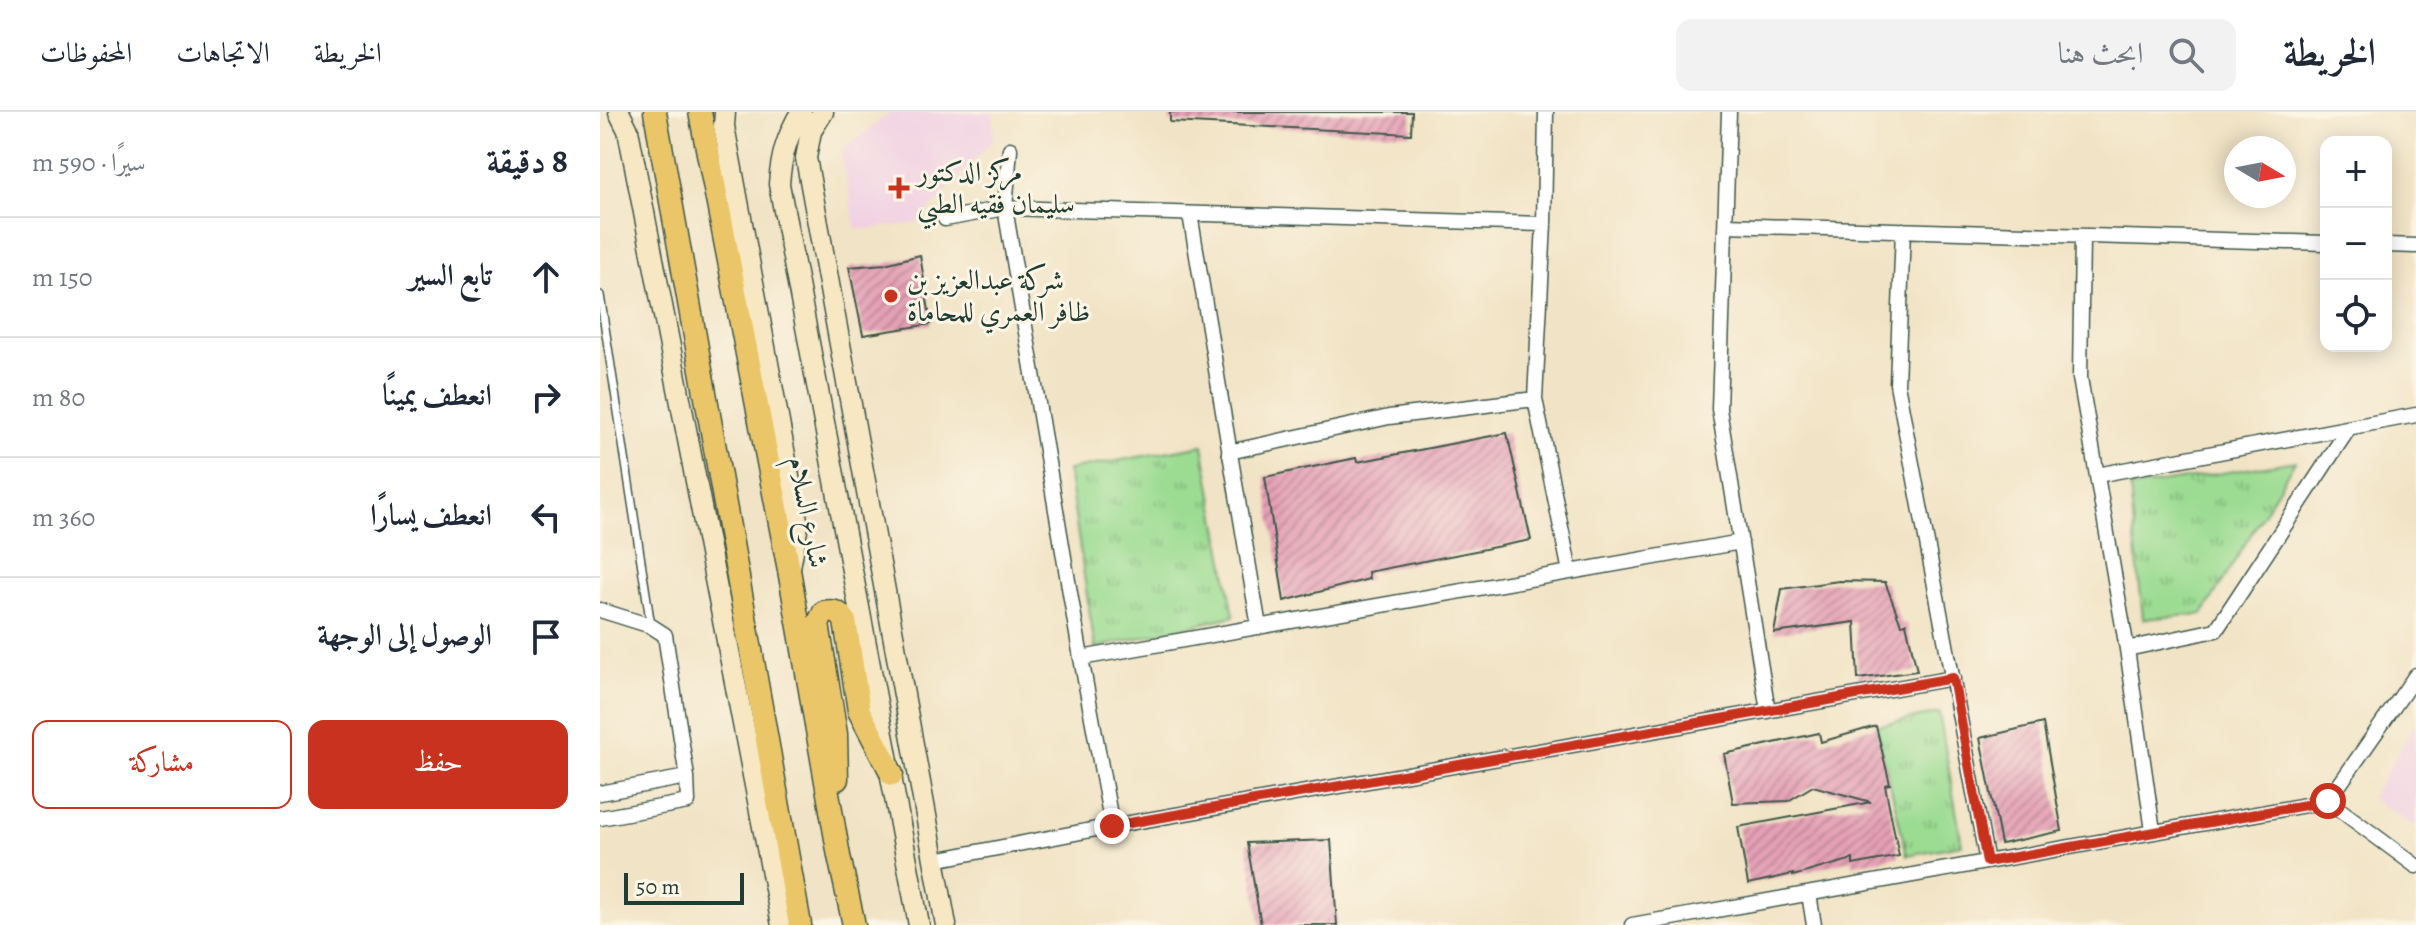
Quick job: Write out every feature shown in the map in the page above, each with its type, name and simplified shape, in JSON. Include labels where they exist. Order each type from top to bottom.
[{"type":"main road","points":[[619,112],[628,130],[782,925]]},
{"type":"main road","points":[[655,112],[800,925]]},
{"type":"main road","name":"شارع السلام","points":[[700,112],[854,925]]},
{"type":"main road","points":[[725,112],[724,126],[798,525],[789,570]]},
{"type":"main road","points":[[801,112],[790,130],[782,155],[779,184],[919,925]]},
{"type":"main road","points":[[823,112],[811,131],[806,158],[946,925]]},
{"type":"main road","points":[[839,856],[836,734],[818,624],[824,612],[841,615],[845,621],[859,711],[892,774]]},
{"type":"street","points":[[1546,112],[1535,399],[1570,572]]},
{"type":"street","points":[[1729,112],[1719,409],[1768,711]]},
{"type":"street","points":[[1010,149],[1005,208],[1112,826]]},
{"type":"street","points":[[945,219],[1005,208],[1544,224]]},
{"type":"street","points":[[1190,214],[1259,627]]},
{"type":"street","points":[[1726,225],[2320,243]]},
{"type":"street","points":[[1903,230],[1897,384],[1987,862]]},
{"type":"street","points":[[2082,236],[2080,378],[2127,649],[2153,831]]},
{"type":"street","points":[[2392,245],[2416,246]]},
{"type":"street","points":[[1229,452],[1389,417],[1535,399]]},
{"type":"street","points":[[2097,475],[2416,415]]},
{"type":"street","points":[[2127,649],[2216,630],[2349,428]]},
{"type":"street","points":[[1081,658],[1741,542]]},
{"type":"street","points":[[600,610],[651,626],[665,635],[687,777],[688,802],[600,818]]},
{"type":"street","points":[[1632,925],[2328,801],[2416,675]]},
{"type":"street","points":[[935,860],[1953,678]]},
{"type":"street","points":[[600,793],[687,777]]},
{"type":"street","points":[[2328,801],[2416,866]]},
{"type":"street","points":[[1809,894],[1814,925]]},
{"type":"lane","points":[[600,295],[651,626]]},
{"type":"shaded area","name":"مركز الدكتور سليمان فقيه الطبي","points":[[891,112],[994,112],[993,140],[917,223],[856,230],[841,152]]},
{"type":"shaded area","points":[[2416,723],[2416,827],[2371,798]]},
{"type":"green space","points":[[1203,445],[1234,616],[1095,648],[1068,470]]},
{"type":"green space","points":[[2295,461],[2203,614],[2143,619],[2130,488]]},
{"type":"green space","points":[[1939,713],[1962,845],[1907,855],[1876,726]]},
{"type":"building","points":[[1170,112],[1412,112],[1411,134],[1170,122]]},
{"type":"building","name":"شركة عبدالعزيز بن ظافر العمري للمحاماة","points":[[920,255],[931,324],[863,335],[849,267],[885,264]]},
{"type":"building","points":[[1507,433],[1531,540],[1368,572],[1369,579],[1284,601],[1265,477],[1356,458],[1357,462]]},
{"type":"building","points":[[1839,581],[1885,582],[1901,624],[1906,623],[1917,671],[1858,679],[1855,622],[1774,633],[1782,589]]},
{"type":"building","points":[[2043,723],[2062,831],[2001,844],[1980,738]]},
{"type":"building","points":[[1876,726],[1890,784],[1885,785],[1899,856],[1853,865],[1853,859],[1793,876],[1748,884],[1738,827],[1871,802],[1813,786],[1788,801],[1733,803],[1724,754],[1819,733],[1821,742]]},
{"type":"building","points":[[1331,840],[1337,925],[1261,925],[1247,843]]},
{"type":"place","name":"مركز الدكتور سليمان فقيه الطبي","points":[[899,188]]},
{"type":"place","name":"شركة عبدالعزيز بن ظافر العمري للمحاماة","points":[[891,296]]},
{"type":"route","points":[[1112,826],[1953,678],[1987,862],[2328,801]]}]
